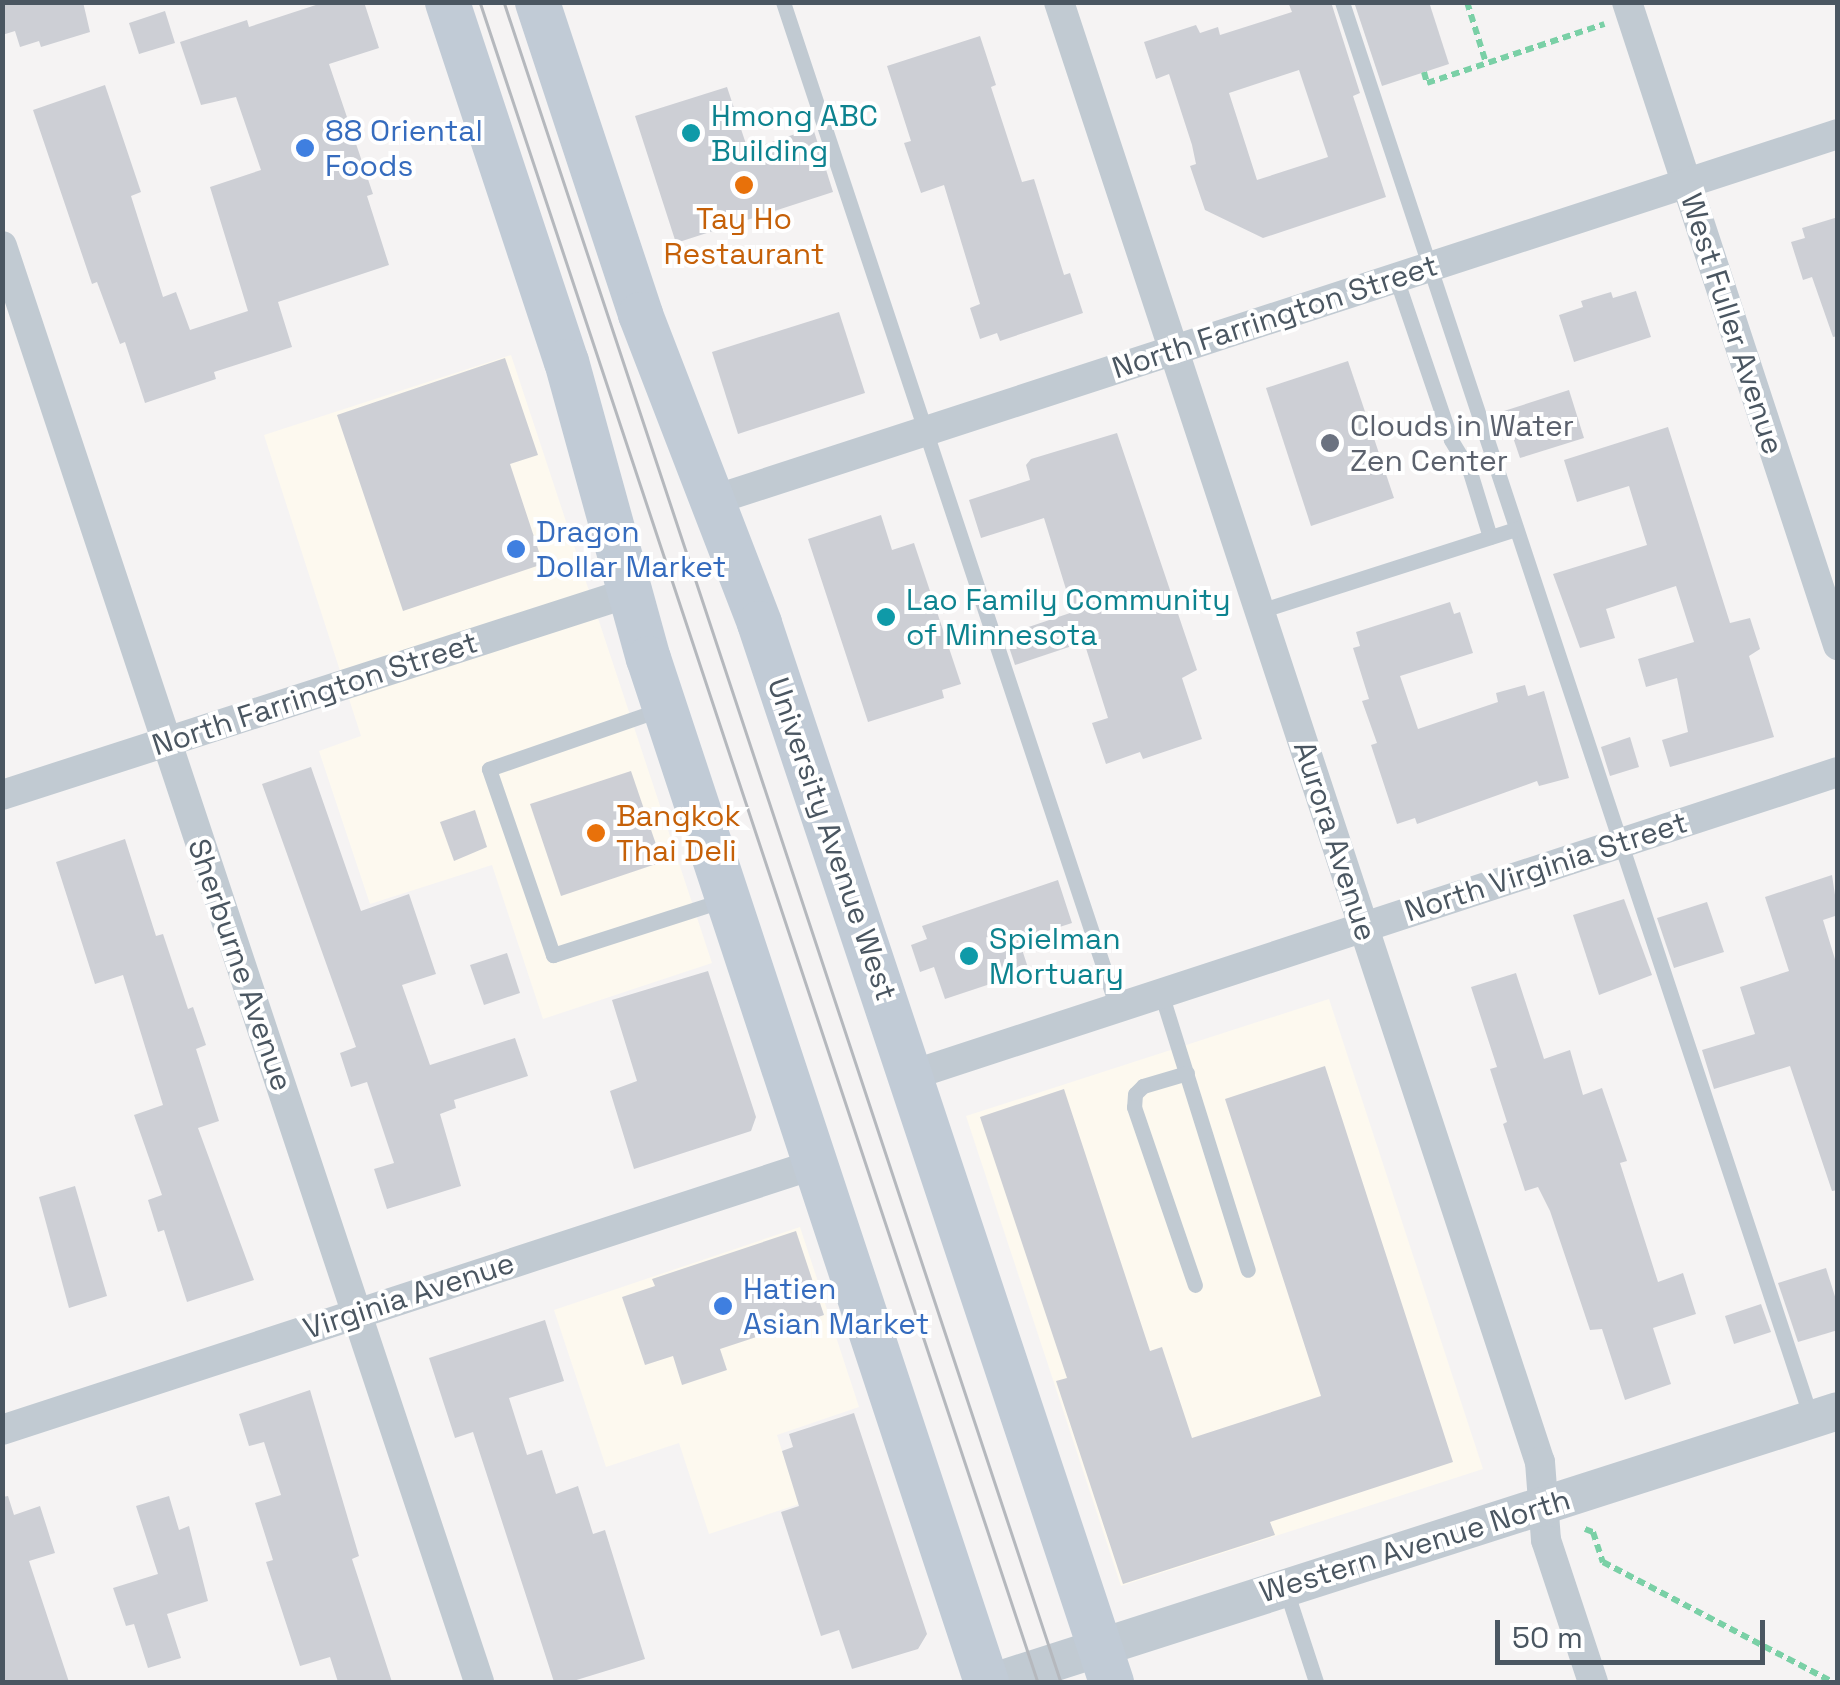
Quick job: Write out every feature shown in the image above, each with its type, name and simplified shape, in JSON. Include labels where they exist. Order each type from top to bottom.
[{"type":"main road","points":[[448,2],[566,361],[628,593],[664,708],[989,1682]]},
{"type":"main road","name":"University Avenue West","points":[[537,2],[640,314],[714,500],[912,1075],[1105,1665]]},
{"type":"street","name":"Aurora Avenue","points":[[1058,2],[1540,1462],[1546,1540],[1593,1682]]},
{"type":"street","name":"West Fuller Avenue","points":[[1629,9],[1838,645]]},
{"type":"street","name":"North Farrington Street","points":[[714,500],[1838,134]]},
{"type":"street","name":"Sherburne Avenue","points":[[2,246],[479,1682]]},
{"type":"street","name":"North Farrington Street","points":[[2,795],[628,593]]},
{"type":"street","name":"North Virginia Street","points":[[912,1075],[1838,772]]},
{"type":"street","name":"Virginia Avenue","points":[[2,1430],[816,1164]]},
{"type":"street","name":"Western Avenue North","points":[[989,1682],[1105,1665],[1285,1587],[1825,1415]]},
{"type":"lane","points":[[782,2],[1117,1008]]},
{"type":"lane","points":[[1342,2],[1620,843],[1825,1415]]},
{"type":"lane","points":[[1396,278],[1451,440],[1470,472],[1490,538]]},
{"type":"lane","points":[[1260,611],[1516,529]]},
{"type":"lane","points":[[664,708],[489,769],[553,956],[728,899]]},
{"type":"lane","points":[[1160,993],[1248,1270]]},
{"type":"lane","points":[[1186,1073],[1143,1086],[1135,1094],[1134,1107],[1195,1284]]},
{"type":"lane","points":[[1285,1587],[1316,1682]]},
{"type":"path","points":[[1467,2],[1486,63]]},
{"type":"path","points":[[1424,72],[1427,83],[1629,9]]},
{"type":"path","points":[[1604,1562],[1832,1682]]},
{"type":"shaded area","points":[[511,355],[712,963],[543,1019],[492,865],[370,904],[319,751],[361,736],[264,435]]},
{"type":"shaded area","points":[[1329,999],[1483,1469],[1121,1586],[966,1116]]},
{"type":"shaded area","points":[[800,1227],[859,1407],[777,1435],[799,1504],[709,1534],[679,1443],[606,1467],[554,1310]]},
{"type":"building","points":[[2,2],[83,2],[90,32],[41,47],[39,41],[20,47],[15,31],[2,35]]},
{"type":"building","points":[[325,2],[364,2],[379,48],[329,64],[373,194],[367,196],[389,265],[278,302],[292,347],[214,372],[216,379],[145,403],[125,342],[120,344],[97,282],[92,284],[33,110],[105,85],[141,192],[131,196],[163,297],[176,292],[190,330],[248,311],[210,187],[261,170],[236,97],[201,105],[180,42],[247,20],[249,27]]},
{"type":"building","points":[[1288,2],[1331,2],[1360,93],[1353,96],[1386,197],[1263,238],[1205,210],[1190,166],[1196,164],[1192,145],[1169,74],[1156,79],[1144,42],[1196,25],[1200,33],[1218,27],[1220,35],[1292,12]],"holes":[[[1299,70],[1328,157],[1257,180],[1229,93]]]},
{"type":"building","points":[[1354,2],[1429,2],[1449,64],[1382,86]]},
{"type":"building","points":[[165,11],[175,43],[139,54],[129,23]]},
{"type":"building","points":[[980,36],[996,85],[991,87],[1022,182],[1034,179],[1064,275],[1070,273],[1083,313],[1000,341],[997,333],[980,339],[970,308],[980,304],[944,185],[921,193],[904,143],[911,141],[887,66]]},
{"type":"building","name":"Tay Ho Restaurant","points":[[727,87],[748,150],[813,128],[833,192],[676,243],[635,116]]},
{"type":"building","points":[[1838,217],[1838,336],[1833,337],[1812,277],[1803,280],[1791,242],[1805,238],[1802,228]]},
{"type":"building","points":[[1636,291],[1651,337],[1574,362],[1559,315],[1583,307],[1581,301],[1611,292],[1613,298]]},
{"type":"building","points":[[839,312],[865,393],[738,434],[712,352]]},
{"type":"building","points":[[505,358],[538,455],[510,464],[543,564],[403,611],[337,415]]},
{"type":"building","name":"Clouds in Water Zen Center","points":[[1348,361],[1394,498],[1311,526],[1266,388]]},
{"type":"building","points":[[1569,390],[1584,438],[1520,458],[1504,411]]},
{"type":"building","points":[[1668,427],[1730,623],[1750,618],[1760,649],[1749,656],[1774,737],[1670,767],[1662,740],[1688,732],[1677,678],[1646,687],[1638,659],[1694,642],[1676,586],[1606,609],[1615,638],[1580,648],[1553,574],[1647,545],[1629,486],[1577,502],[1564,460]]},
{"type":"building","points":[[1117,433],[1197,670],[1182,678],[1202,739],[1143,759],[1140,752],[1106,764],[1092,723],[1108,718],[1084,642],[1015,665],[1005,635],[1073,612],[1044,518],[981,538],[969,500],[1030,480],[1026,465],[1031,459]]},
{"type":"building","name":"Lao Family Community of Minnesota","points":[[881,515],[892,550],[914,543],[961,684],[942,690],[944,698],[868,722],[808,539]]},
{"type":"building","points":[[1450,602],[1454,614],[1460,612],[1473,653],[1400,676],[1418,729],[1498,702],[1496,693],[1525,685],[1528,696],[1544,691],[1569,778],[1539,786],[1537,781],[1417,824],[1415,818],[1397,824],[1371,745],[1377,743],[1362,701],[1369,699],[1353,648],[1360,646],[1356,632]]},
{"type":"building","points":[[1630,737],[1639,767],[1610,776],[1601,747]]},
{"type":"building","points":[[311,767],[361,911],[409,894],[436,974],[402,985],[430,1065],[515,1038],[528,1076],[454,1100],[456,1108],[440,1114],[461,1186],[387,1209],[374,1169],[394,1163],[367,1082],[351,1087],[340,1053],[356,1047],[262,784]]},
{"type":"building","name":"Bangkok Thai Deli","points":[[631,771],[662,862],[561,896],[530,804]]},
{"type":"building","points":[[475,810],[487,847],[454,861],[440,822]]},
{"type":"building","points":[[125,839],[156,936],[163,934],[188,1009],[193,1007],[206,1045],[196,1049],[219,1121],[198,1128],[254,1280],[187,1302],[164,1230],[158,1232],[148,1200],[162,1195],[134,1115],[163,1105],[123,975],[95,984],[56,862]]},
{"type":"building","points":[[1832,875],[1838,915],[1823,920],[1838,969],[1838,1190],[1832,1191],[1790,1066],[1714,1089],[1702,1050],[1755,1034],[1740,987],[1789,971],[1765,897]]},
{"type":"building","name":"Spielman Mortuary","points":[[1058,880],[1072,923],[1019,940],[1029,971],[945,999],[934,967],[920,972],[911,945],[927,939],[922,926]]},
{"type":"building","points":[[1624,899],[1652,975],[1599,995],[1573,915]]},
{"type":"building","points":[[1707,902],[1724,952],[1674,968],[1657,918]]},
{"type":"building","points":[[507,953],[520,993],[484,1005],[470,965]]},
{"type":"building","points":[[708,971],[756,1117],[751,1131],[634,1169],[610,1091],[637,1081],[612,1000]]},
{"type":"building","points":[[1516,973],[1544,1059],[1570,1050],[1583,1095],[1602,1088],[1627,1161],[1620,1163],[1658,1282],[1683,1273],[1696,1314],[1653,1328],[1671,1384],[1625,1400],[1602,1329],[1590,1330],[1550,1211],[1538,1187],[1525,1191],[1503,1124],[1507,1122],[1490,1069],[1497,1067],[1471,987]]},
{"type":"building","points":[[1325,1066],[1453,1462],[1270,1522],[1275,1535],[1123,1584],[1056,1381],[1067,1378],[980,1117],[1064,1089],[1150,1351],[1162,1347],[1192,1438],[1321,1396],[1225,1099]]},
{"type":"building","points":[[75,1186],[107,1296],[69,1308],[39,1197]]},
{"type":"building","name":"Hatien Asian Market","points":[[796,1231],[824,1315],[720,1349],[727,1370],[682,1385],[673,1356],[645,1365],[622,1297],[655,1286],[652,1279]]},
{"type":"building","points":[[1826,1268],[1838,1306],[1838,1330],[1798,1342],[1778,1283]]},
{"type":"building","points":[[1761,1304],[1771,1332],[1734,1344],[1725,1316]]},
{"type":"building","points":[[545,1320],[564,1381],[509,1398],[527,1455],[542,1450],[556,1494],[578,1486],[593,1534],[605,1530],[645,1659],[570,1682],[554,1682],[473,1432],[455,1438],[429,1358]]},
{"type":"building","points":[[310,1390],[359,1556],[352,1559],[392,1682],[338,1682],[330,1657],[300,1666],[266,1562],[273,1560],[255,1503],[281,1495],[264,1442],[249,1446],[239,1414]]},
{"type":"building","points":[[854,1413],[927,1634],[918,1649],[852,1669],[839,1630],[821,1636],[781,1512],[799,1506],[782,1451],[793,1447],[789,1434]]},
{"type":"building","points":[[8,1496],[14,1515],[40,1506],[55,1553],[29,1561],[69,1682],[2,1682],[2,1497]]},
{"type":"building","points":[[169,1496],[179,1530],[189,1526],[208,1601],[167,1614],[181,1658],[148,1668],[134,1624],[126,1626],[113,1588],[158,1574],[136,1506]]},
{"type":"tram line","points":[[480,2],[1038,1682]]},
{"type":"tram line","points":[[504,2],[1061,1682]]},
{"type":"place","name":"Hmong ABC Building","points":[[691,133]]},
{"type":"place","name":"88 Oriental Foods","points":[[305,148]]},
{"type":"place","name":"Tay Ho Restaurant","points":[[744,185]]},
{"type":"place","name":"Clouds in Water Zen Center","points":[[1330,443]]},
{"type":"place","name":"Dragon Dollar Market","points":[[516,549]]},
{"type":"place","name":"Lao Family Community of Minnesota","points":[[886,617]]},
{"type":"place","name":"Bangkok Thai Deli","points":[[596,833]]},
{"type":"place","name":"Spielman Mortuary","points":[[969,956]]},
{"type":"place","name":"Hatien Asian Market","points":[[723,1306]]}]
